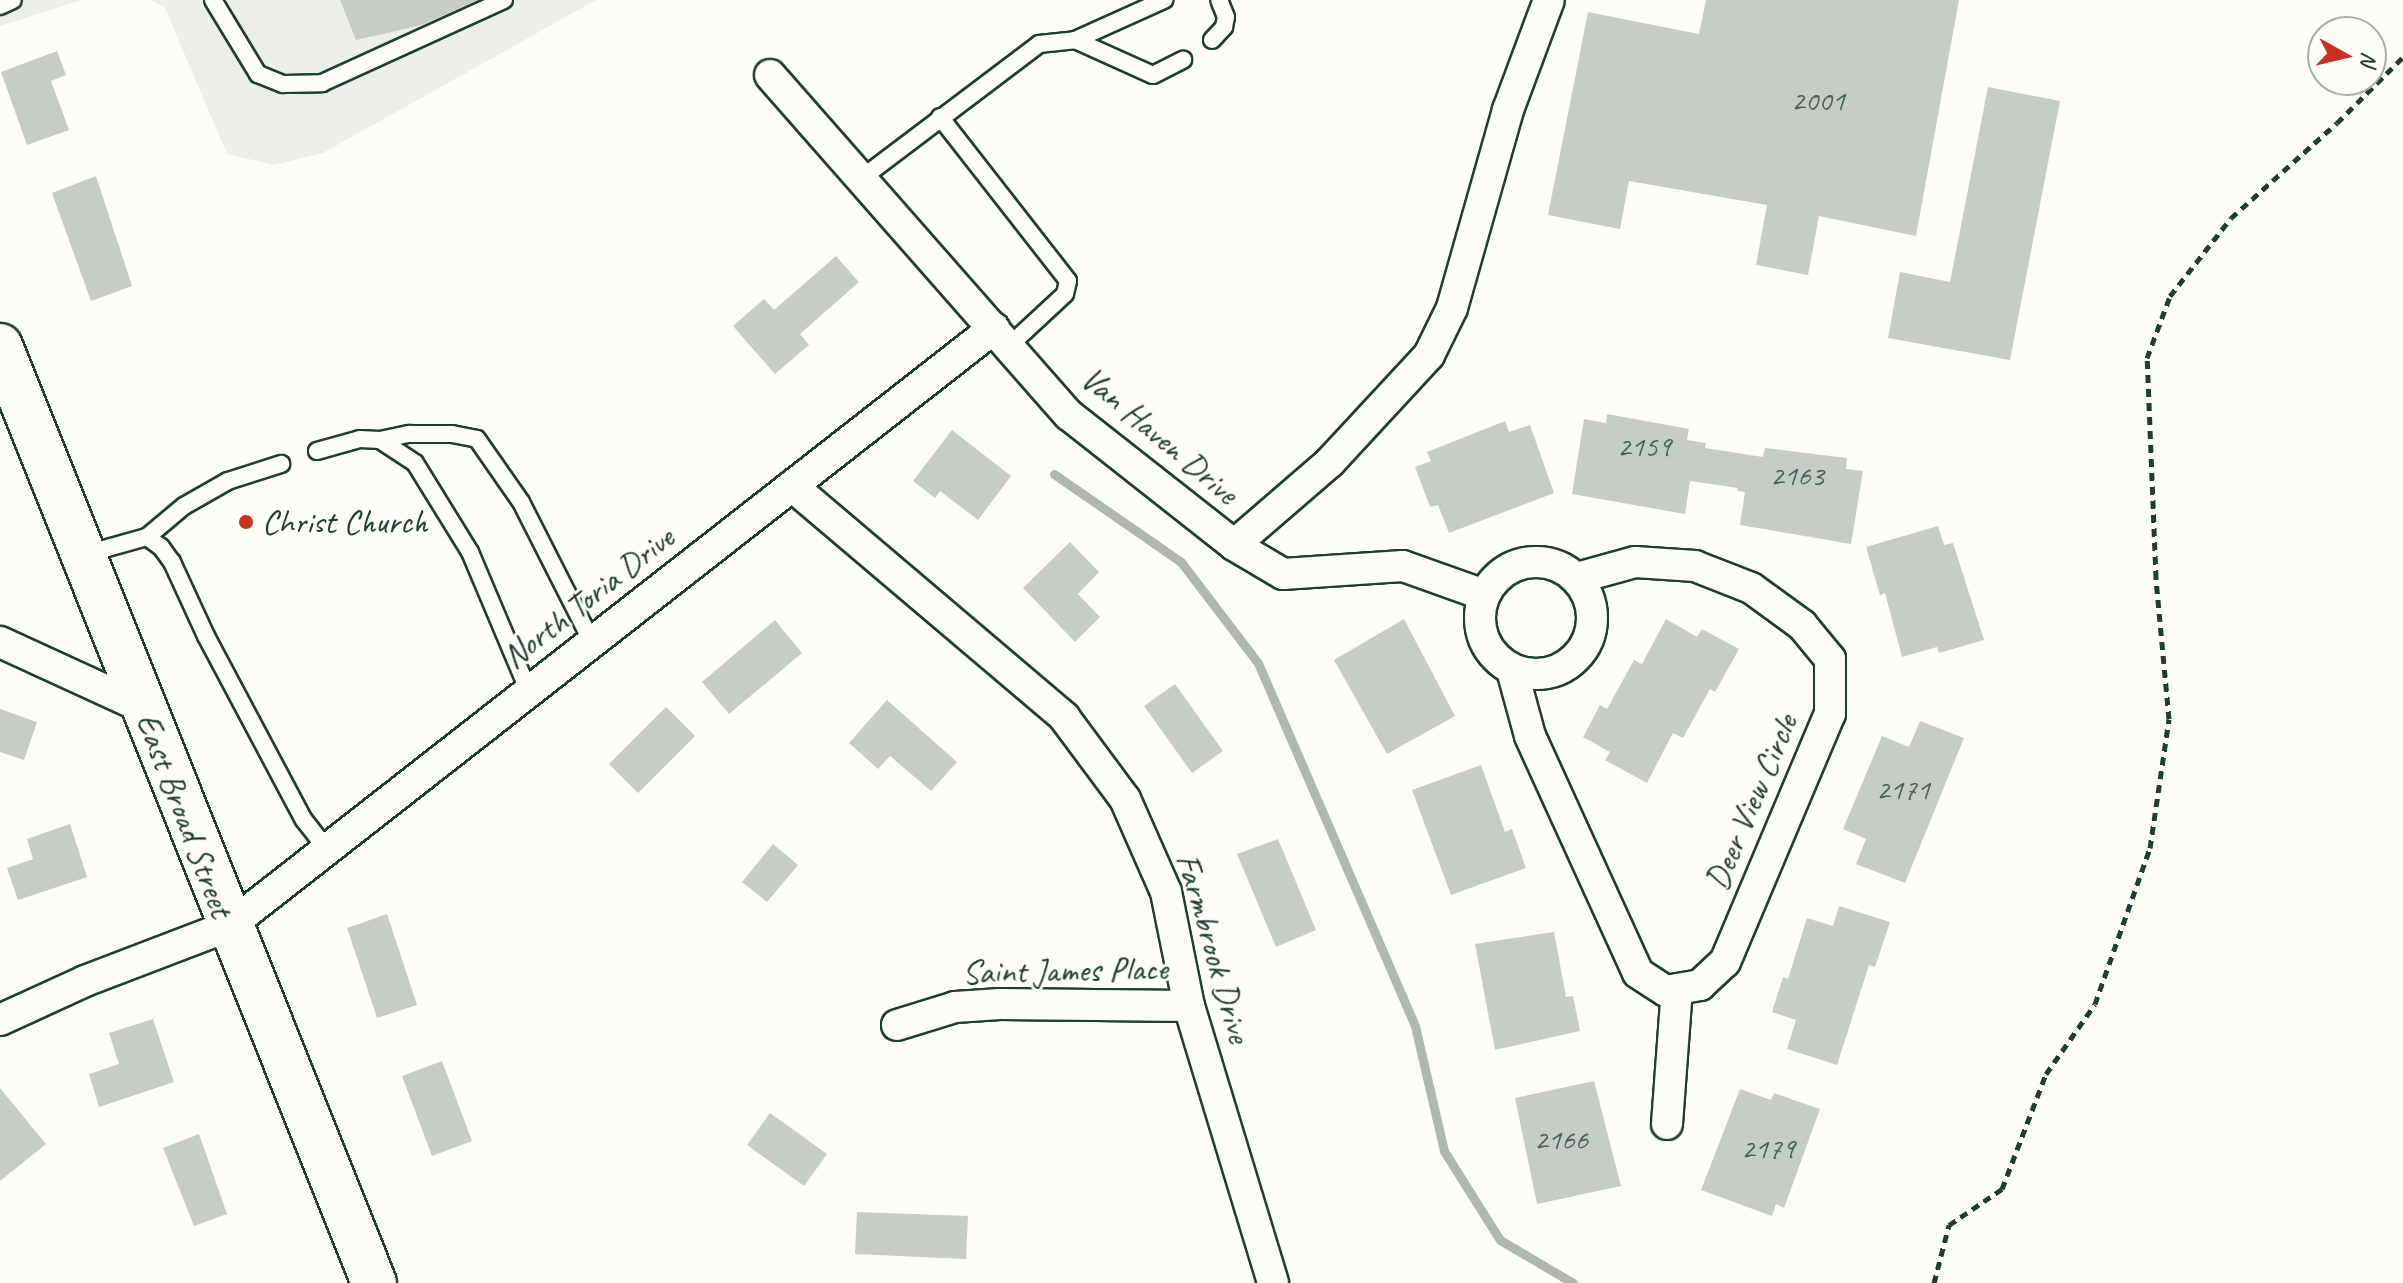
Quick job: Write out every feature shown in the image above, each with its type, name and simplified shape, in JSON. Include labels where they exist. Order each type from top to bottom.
[{"type":"main road","name":"East Broad Street","points":[[0,346],[374,1283]]},
{"type":"street","name":"Van Haven Drive","points":[[770,75],[1069,415],[1234,545],[1330,462],[1429,355],[1452,308],[1508,110],[1549,0]]},
{"type":"street","name":"North Toria Drive","points":[[0,1020],[85,981],[229,926],[792,486],[1002,337]]},
{"type":"street","name":"Farmbrook Drive","points":[[792,486],[1064,717],[1125,799],[1166,892],[1189,1006],[1273,1283]]},
{"type":"street","points":[[1234,545],[1283,574],[1403,566],[1484,595]]},
{"type":"street","points":[[1537,561],[1559,566],[1577,578],[1589,598],[1592,619],[1587,641],[1575,659],[1556,671],[1534,675],[1512,670],[1494,657],[1482,639],[1479,616],[1484,595],[1496,576],[1515,565],[1537,561]]},
{"type":"street","name":"Deer View Circle","points":[[1577,578],[1635,562],[1695,566],[1751,588],[1802,625],[1830,659],[1830,714],[1725,962],[1700,985],[1677,989]]},
{"type":"street","points":[[0,642],[144,708]]},
{"type":"street","points":[[1512,670],[1530,736],[1638,973],[1666,991],[1677,989],[1667,1124]]},
{"type":"street","name":"Saint James Place","points":[[897,1025],[955,1007],[1000,1004],[1189,1006]]},
{"type":"lane","points":[[0,6],[13,0]]},
{"type":"lane","points":[[213,0],[258,74],[283,84],[322,83],[504,0]]},
{"type":"lane","points":[[862,178],[1039,44],[1075,40],[1164,0]]},
{"type":"lane","points":[[1212,40],[1224,27],[1226,17],[1219,0]]},
{"type":"lane","points":[[1075,40],[1153,75],[1183,60]]},
{"type":"lane","points":[[940,117],[1062,269],[1068,281],[1065,294],[1002,337]]},
{"type":"lane","points":[[317,451],[360,439],[380,440],[409,434],[452,434],[477,439],[521,502],[592,642]]},
{"type":"lane","points":[[380,440],[415,463],[470,552],[529,692]]},
{"type":"lane","points":[[83,555],[147,537],[184,506],[228,481],[281,464]]},
{"type":"lane","points":[[147,537],[172,562],[206,636],[304,820],[327,849]]},
{"type":"path","points":[[1934,1283],[1949,1225],[2002,1189],[2046,1074],[2095,1004],[2150,848],[2169,719],[2150,474],[2147,358],[2170,296],[2231,218],[2337,123],[2403,57]]},
{"type":"shaded area","points":[[0,0],[82,0],[0,26]]},
{"type":"shaded area","points":[[151,0],[596,0],[323,153],[274,165],[227,154],[165,8]]},
{"type":"building","points":[[340,0],[477,0],[422,25],[356,40]]},
{"type":"building","points":[[1706,0],[1959,0],[1916,236],[1819,216],[1808,275],[1756,265],[1767,205],[1629,181],[1620,229],[1548,215],[1588,12],[1699,34]]},
{"type":"building","points":[[57,51],[66,75],[51,81],[69,130],[27,145],[1,72]]},
{"type":"building","points":[[1988,87],[2060,101],[2010,360],[1888,338],[1900,272],[1950,282]]},
{"type":"building","points":[[96,176],[132,286],[91,301],[52,193]]},
{"type":"building","points":[[836,256],[859,282],[800,334],[809,345],[775,374],[733,326],[764,299],[774,310]]},
{"type":"building","points":[[1607,414],[1689,429],[1687,440],[1706,443],[1705,448],[1763,457],[1765,448],[1847,458],[1846,469],[1863,471],[1851,544],[1740,525],[1745,492],[1737,491],[1738,488],[1690,481],[1685,514],[1572,494],[1584,419],[1606,423]]},
{"type":"building","points":[[1505,421],[1509,432],[1530,425],[1554,493],[1449,533],[1438,505],[1430,507],[1415,467],[1431,461],[1427,452]]},
{"type":"building","points":[[952,430],[1011,476],[978,520],[940,491],[935,498],[913,481]]},
{"type":"building","points":[[1938,526],[1944,545],[1953,543],[1984,640],[1939,653],[1937,647],[1902,657],[1885,593],[1880,595],[1866,547]]},
{"type":"building","points":[[1070,542],[1099,572],[1078,594],[1100,617],[1075,642],[1023,588]]},
{"type":"building","points":[[1404,619],[1455,716],[1387,754],[1334,660]]},
{"type":"building","points":[[1666,619],[1697,637],[1702,629],[1739,649],[1715,692],[1710,689],[1683,738],[1673,733],[1647,783],[1605,760],[1610,752],[1583,737],[1600,705],[1607,709],[1634,660],[1642,664]]},
{"type":"building","points":[[775,620],[802,653],[729,714],[702,682]]},
{"type":"building","points":[[1175,684],[1223,751],[1192,773],[1144,706]]},
{"type":"building","points":[[887,700],[957,762],[931,791],[890,756],[878,769],[849,743]]},
{"type":"building","points":[[666,707],[695,736],[638,793],[609,764]]},
{"type":"building","points":[[0,709],[37,722],[24,760],[0,752]]},
{"type":"building","points":[[1920,721],[1964,738],[1905,883],[1856,864],[1866,839],[1843,829],[1882,736],[1909,747]]},
{"type":"building","points":[[1481,765],[1505,832],[1512,829],[1526,868],[1451,895],[1412,790]]},
{"type":"building","points":[[70,824],[87,877],[18,900],[7,868],[33,859],[27,839]]},
{"type":"building","points":[[1278,839],[1316,930],[1276,947],[1237,854]]},
{"type":"building","points":[[773,844],[798,865],[767,902],[742,882]]},
{"type":"building","points":[[1839,906],[1890,922],[1875,967],[1869,965],[1837,1065],[1787,1049],[1796,1020],[1772,1012],[1783,977],[1788,979],[1807,918],[1833,926]]},
{"type":"building","points":[[387,914],[417,1005],[377,1018],[347,928]]},
{"type":"building","points":[[1554,932],[1566,997],[1573,996],[1580,1031],[1495,1050],[1475,944]]},
{"type":"building","points":[[153,1019],[174,1082],[99,1107],[89,1074],[119,1064],[109,1033]]},
{"type":"building","points":[[442,1061],[472,1141],[432,1156],[402,1076]]},
{"type":"building","points":[[1594,1081],[1621,1186],[1537,1204],[1515,1098]]},
{"type":"building","points":[[0,1088],[46,1144],[0,1181]]},
{"type":"building","points":[[1740,1089],[1771,1100],[1774,1093],[1820,1109],[1784,1208],[1776,1204],[1772,1216],[1701,1190]]},
{"type":"building","points":[[770,1113],[827,1154],[804,1186],[747,1145]]},
{"type":"building","points":[[199,1134],[227,1214],[194,1226],[163,1148]]},
{"type":"building","points":[[857,1212],[968,1216],[966,1259],[855,1254]]},
{"type":"waterway","points":[[1054,474],[1181,562],[1258,663],[1415,1026],[1444,1151],[1500,1240],[1573,1283]]},
{"type":"place","name":"Christ Church","points":[[246,522]]}]
